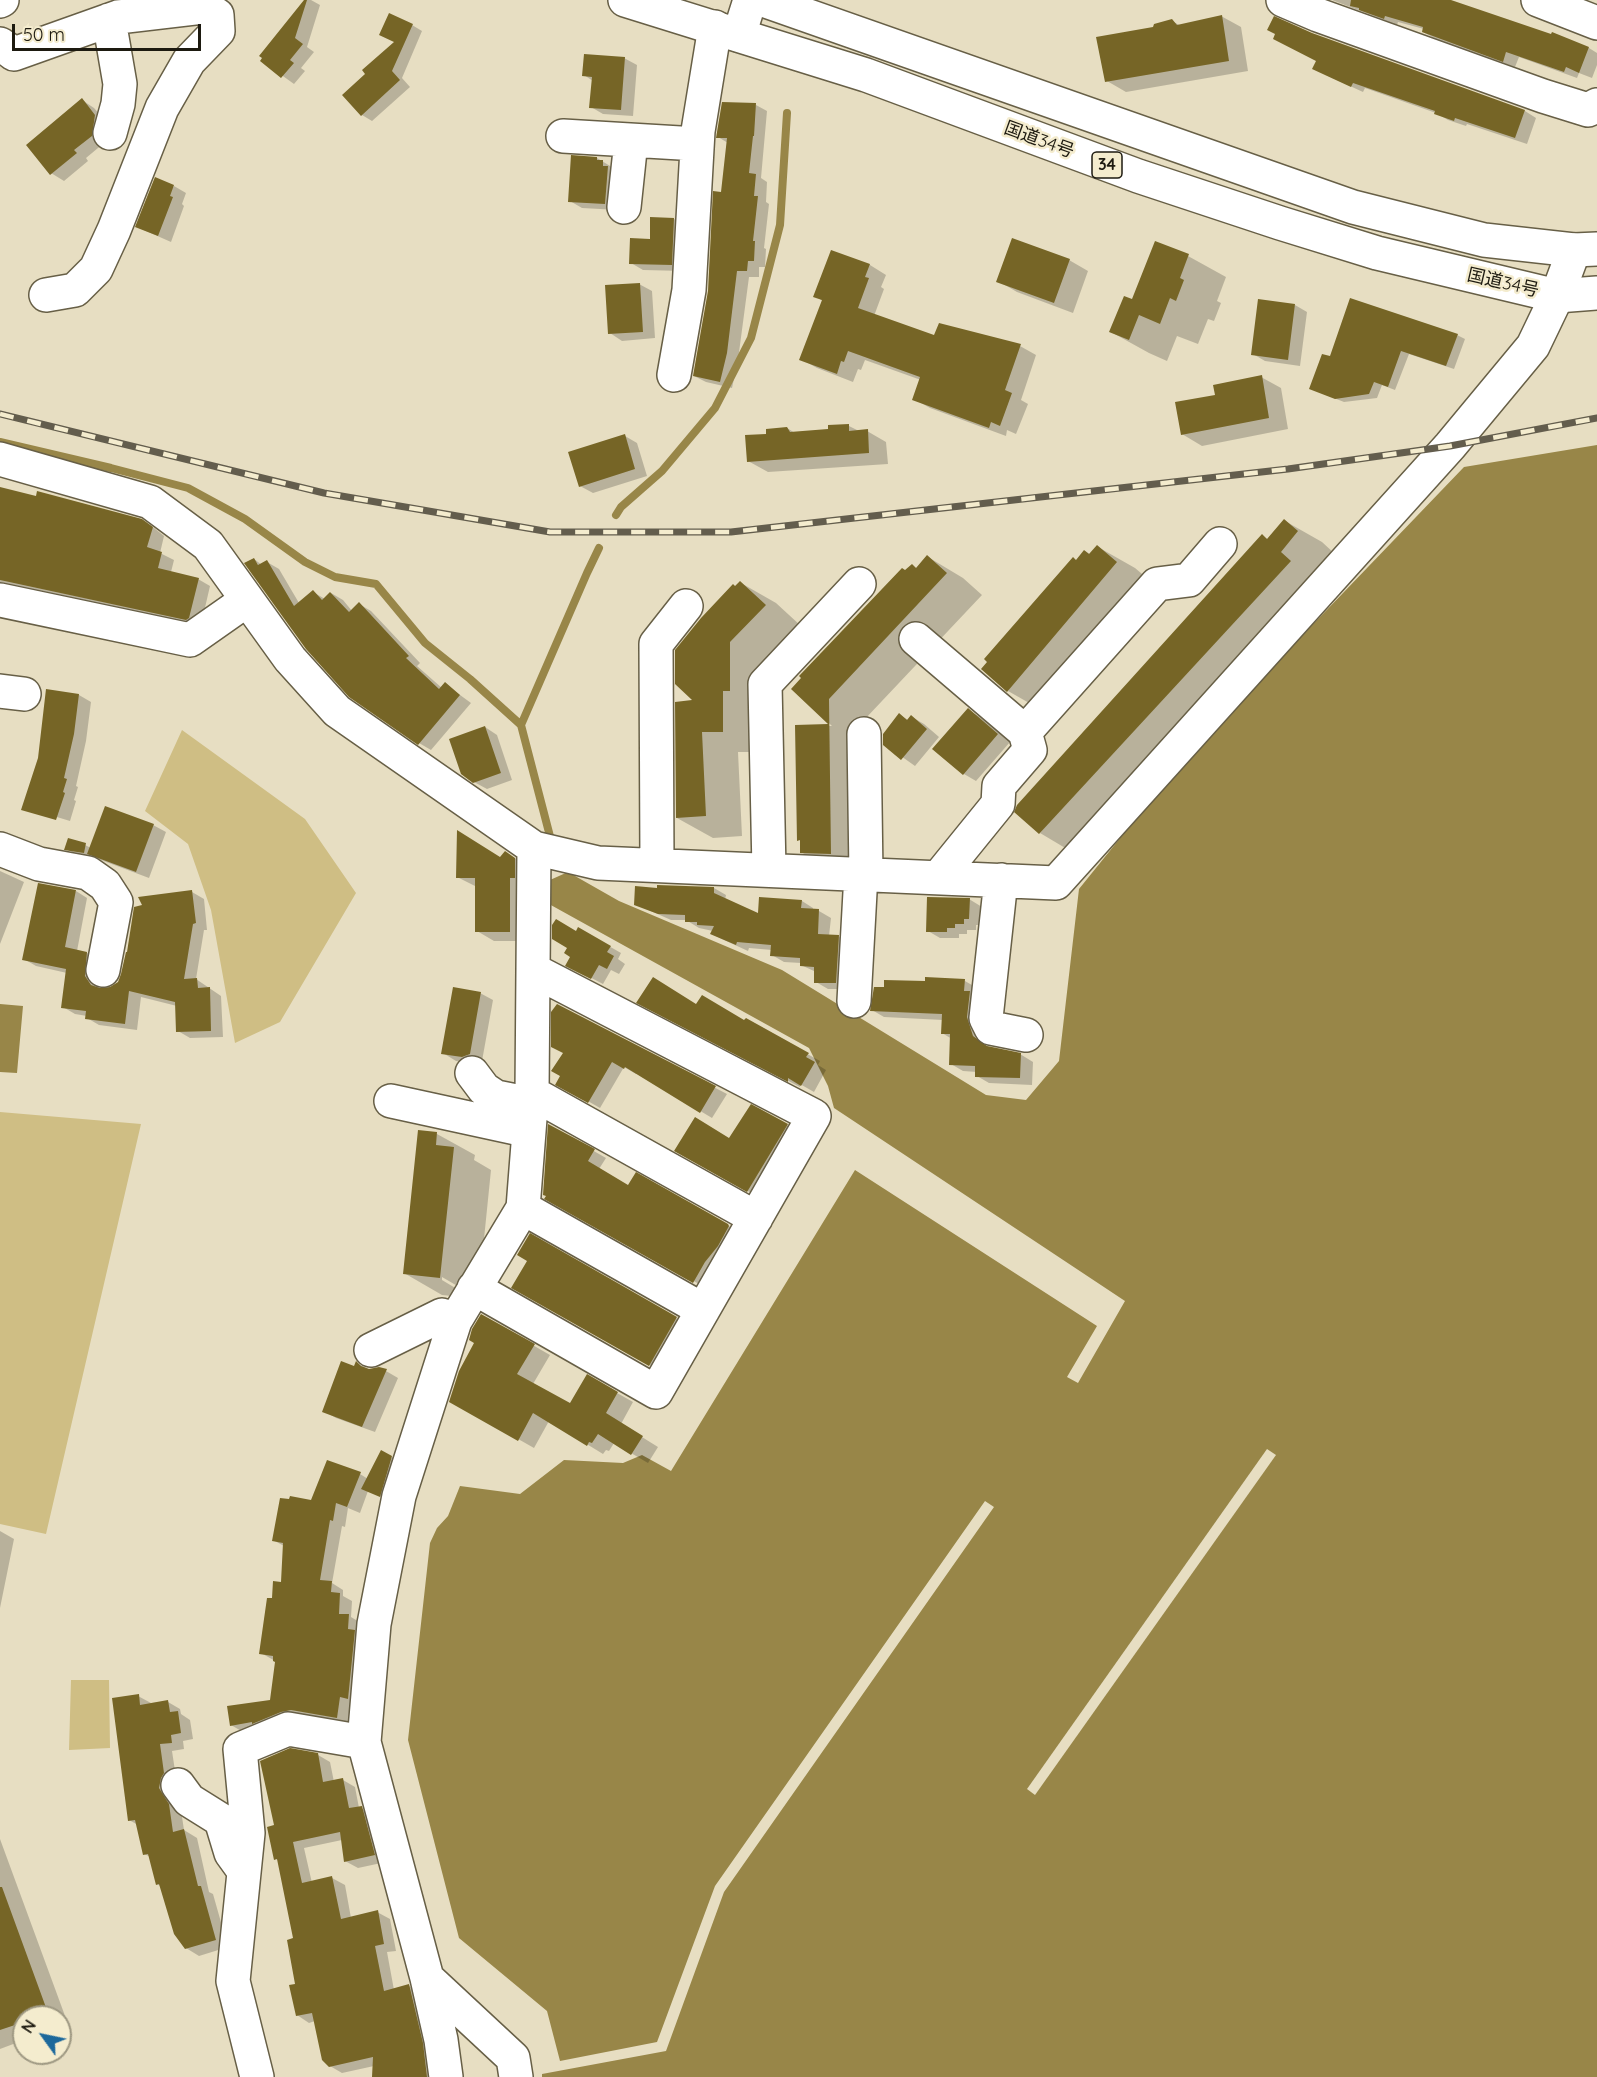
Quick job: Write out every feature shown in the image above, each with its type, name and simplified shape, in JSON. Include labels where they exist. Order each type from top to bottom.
[{"type":"main road","name":"国道34号","points":[[625,0],[866,75],[1138,176],[1377,253],[1557,296],[1597,293]]},
{"type":"main road","points":[[674,375],[689,290],[697,144],[727,31],[750,0]]},
{"type":"main road","name":"国道34号","points":[[763,0],[1353,207],[1484,240],[1586,249]]},
{"type":"main road","points":[[1283,0],[1318,15],[1543,96],[1588,110],[1597,105]]},
{"type":"main road","points":[[1538,0],[1597,22]]},
{"type":"main road","points":[[0,45],[14,54],[118,17],[203,7],[217,15],[218,31],[189,61],[162,108],[114,230],[96,269],[75,290],[46,296]]},
{"type":"main road","points":[[109,20],[120,84],[118,104],[110,133]]},
{"type":"main road","points":[[563,136],[697,144]]},
{"type":"main road","points":[[624,207],[631,141]]},
{"type":"main road","points":[[0,459],[150,502],[208,545],[290,659],[337,711],[535,849],[598,863],[1056,883],[1450,446],[1533,346],[1557,296],[1586,249]]},
{"type":"main road","points":[[1025,732],[1157,584],[1189,580],[1220,544]]},
{"type":"main road","points":[[768,870],[765,684],[859,584]]},
{"type":"main road","points":[[0,600],[190,640],[247,600]]},
{"type":"main road","points":[[657,865],[656,644],[686,606]]},
{"type":"main road","points":[[916,639],[1025,732],[1030,750],[999,786],[998,804],[938,878]]},
{"type":"main road","points":[[854,1001],[863,874],[864,734]]},
{"type":"main road","points":[[0,849],[39,864],[88,873],[105,885],[116,902],[103,970]]},
{"type":"main road","points":[[446,2077],[441,2040],[427,1978],[364,1742],[374,1624],[399,1496],[454,1321],[523,1208],[530,1109],[535,849]]},
{"type":"main road","points":[[1001,880],[986,1018],[991,1028],[1026,1035]]},
{"type":"main road","points":[[474,1288],[656,1392],[814,1116],[533,970]]},
{"type":"main road","points":[[472,1073],[484,1089],[496,1098],[530,1109],[756,1218]]},
{"type":"main road","points":[[391,1101],[530,1109]]},
{"type":"main road","points":[[523,1208],[703,1310]]},
{"type":"main road","points":[[371,1350],[442,1315],[454,1321]]},
{"type":"main road","points":[[257,2077],[233,1981],[248,1833],[240,1749],[288,1729],[364,1742]]},
{"type":"main road","points":[[178,1785],[189,1800],[221,1820],[231,1853],[244,1871]]},
{"type":"main road","points":[[427,1978],[513,2058],[516,2077]]},
{"type":"shaded area","points":[[1597,445],[1597,2077],[542,2077],[542,2074],[666,2051],[724,1892],[994,1507],[985,1501],[715,1886],[657,2042],[560,2061],[547,2011],[459,1938],[408,1740],[430,1543],[437,1528],[448,1516],[460,1486],[520,1494],[564,1460],[623,1463],[642,1455],[671,1471],[855,1170],[1097,1326],[1067,1377],[1078,1383],[1125,1301],[834,1108],[828,1086],[809,1048],[549,904],[550,880],[568,872],[619,901],[782,970],[986,1095],[1026,1100],[1059,1061],[1079,889],[1142,811],[1223,718],[1464,467]]},
{"type":"shaded area","points":[[182,730],[305,819],[356,893],[280,1022],[235,1043],[211,910],[188,844],[145,811]]},
{"type":"shaded area","points":[[0,1004],[23,1006],[17,1073],[0,1072]]},
{"type":"shaded area","points":[[0,1112],[141,1124],[46,1534],[0,1524]]},
{"type":"shaded area","points":[[71,1680],[109,1680],[110,1748],[69,1750]]},
{"type":"pier","points":[[1267,1449],[1276,1455],[1035,1795],[1027,1789]]},
{"type":"building","points":[[304,0],[307,0],[295,38],[303,44],[290,60],[294,63],[281,78],[260,61],[262,58],[259,56]]},
{"type":"building","points":[[1351,0],[1451,0],[1551,34],[1552,32],[1589,47],[1579,73],[1566,67],[1564,72],[1506,52],[1503,62],[1422,32],[1423,27],[1385,16],[1384,19],[1359,10],[1359,8],[1350,6]]},
{"type":"building","points":[[389,13],[413,24],[392,71],[400,80],[361,116],[342,95],[365,74],[362,70],[394,42],[379,35]]},
{"type":"building","points":[[1222,15],[1229,61],[1105,82],[1096,37],[1153,27],[1154,24],[1172,19],[1177,25]]},
{"type":"building","points":[[1274,16],[1312,33],[1525,110],[1515,138],[1455,118],[1454,121],[1434,114],[1435,111],[1353,83],[1351,87],[1312,69],[1316,61],[1273,39],[1275,34],[1267,30]]},
{"type":"building","points":[[584,54],[625,57],[621,110],[589,108],[592,77],[582,76]]},
{"type":"building","points":[[82,98],[95,115],[92,136],[74,150],[77,153],[50,175],[26,145]]},
{"type":"building","points":[[722,102],[756,103],[749,173],[756,174],[754,196],[758,196],[753,241],[755,241],[754,261],[748,261],[747,271],[737,271],[727,353],[720,382],[693,376],[708,291],[713,191],[721,192],[727,138],[716,138]]},
{"type":"building","points":[[571,155],[597,157],[597,160],[603,160],[603,166],[608,166],[605,204],[568,202]]},
{"type":"building","points":[[155,177],[174,185],[170,196],[173,197],[158,236],[135,227]]},
{"type":"building","points":[[650,217],[674,218],[672,265],[629,264],[630,238],[650,239]]},
{"type":"building","points":[[1012,238],[1070,259],[1054,303],[996,282]]},
{"type":"building","points":[[1155,241],[1189,254],[1180,278],[1184,280],[1176,301],[1170,298],[1160,324],[1139,315],[1129,340],[1109,332],[1124,296],[1132,299]]},
{"type":"building","points":[[831,250],[870,264],[865,277],[869,278],[858,308],[934,335],[939,323],[1021,344],[1005,390],[1012,393],[1000,426],[991,422],[989,428],[912,400],[920,377],[848,351],[844,362],[841,361],[837,374],[799,360],[822,300],[813,297]]},
{"type":"building","points":[[640,283],[643,332],[608,334],[605,285]]},
{"type":"building","points":[[1350,298],[1458,334],[1446,366],[1401,351],[1388,387],[1374,382],[1369,394],[1335,399],[1309,389],[1322,354],[1330,356]]},
{"type":"building","points":[[1258,299],[1295,304],[1288,360],[1251,355]]},
{"type":"building","points":[[1262,375],[1269,418],[1181,435],[1175,402],[1215,395],[1213,385]]},
{"type":"building","points":[[849,424],[849,431],[868,429],[869,453],[747,462],[745,435],[766,434],[766,429],[787,427],[790,432],[828,429],[828,425]]},
{"type":"building","points":[[625,434],[635,469],[579,487],[568,452]]},
{"type":"building","points":[[0,487],[36,496],[37,491],[142,519],[153,527],[147,547],[162,552],[158,568],[199,578],[189,618],[186,620],[0,580]]},
{"type":"building","points":[[1284,519],[1298,531],[1281,552],[1291,561],[1039,834],[1014,812],[1017,805],[1262,534],[1267,539]]},
{"type":"building","points":[[1097,545],[1117,562],[1007,692],[981,669],[987,662],[984,659],[1073,557],[1076,560],[1084,550],[1089,554]]},
{"type":"building","points":[[927,555],[947,573],[829,699],[831,854],[800,853],[800,840],[797,841],[795,725],[828,724],[791,689],[801,678],[799,676],[902,568],[905,570],[912,564],[916,568]]},
{"type":"building","points":[[254,558],[258,565],[267,560],[294,606],[313,590],[322,600],[330,592],[349,612],[359,602],[409,656],[406,658],[439,689],[445,682],[460,695],[418,745],[349,697],[306,649],[244,563]]},
{"type":"building","points":[[740,581],[766,605],[730,642],[730,691],[723,691],[723,732],[702,732],[706,816],[676,818],[675,702],[692,700],[675,684],[675,650],[733,584],[735,586]]},
{"type":"building","points":[[46,689],[79,694],[74,734],[64,778],[67,779],[63,792],[65,793],[56,820],[21,810],[38,758]]},
{"type":"building","points":[[968,708],[998,734],[963,775],[932,749]]},
{"type":"building","points":[[899,713],[907,720],[911,715],[927,729],[901,760],[883,745],[883,734]]},
{"type":"building","points":[[485,726],[501,773],[473,783],[461,774],[449,739]]},
{"type":"building","points":[[105,806],[154,824],[136,872],[87,854]]},
{"type":"building","points":[[457,830],[500,857],[505,851],[515,858],[515,878],[510,878],[510,932],[475,932],[475,878],[456,878]]},
{"type":"building","points":[[68,838],[86,843],[84,853],[64,850]]},
{"type":"building","points":[[38,883],[76,890],[65,947],[87,952],[85,976],[91,985],[100,988],[110,987],[118,982],[127,952],[134,907],[142,905],[138,897],[192,890],[196,923],[193,924],[184,979],[197,978],[198,988],[210,987],[211,1031],[176,1032],[175,1002],[129,991],[125,1024],[85,1019],[86,1011],[61,1008],[66,969],[22,960]]},
{"type":"building","points":[[657,885],[714,887],[714,893],[758,913],[759,897],[802,900],[801,908],[819,909],[818,934],[839,935],[836,983],[814,983],[814,967],[800,966],[800,958],[770,956],[771,945],[737,942],[736,945],[710,934],[714,926],[685,922],[685,915],[658,914],[634,905],[635,886],[657,888]]},
{"type":"building","points":[[927,897],[970,898],[969,919],[964,919],[964,924],[955,924],[955,928],[947,928],[947,932],[926,932]]},
{"type":"building","points":[[556,919],[576,931],[578,927],[611,946],[607,952],[614,956],[607,969],[599,965],[591,979],[565,966],[570,957],[564,953],[567,948],[552,939],[552,925]]},
{"type":"building","points":[[653,977],[696,1004],[702,995],[744,1020],[746,1018],[809,1053],[806,1057],[815,1062],[801,1086],[788,1078],[788,1082],[636,1003]]},
{"type":"building","points":[[925,977],[965,979],[964,991],[970,991],[967,1017],[973,1036],[987,1046],[1021,1053],[1020,1078],[975,1077],[975,1066],[949,1065],[950,1034],[941,1034],[942,1014],[870,1011],[874,987],[884,987],[884,980],[925,981]]},
{"type":"building","points":[[453,987],[481,992],[470,1054],[462,1057],[441,1054]]},
{"type":"building","points":[[557,1004],[716,1086],[700,1113],[625,1067],[624,1069],[612,1062],[588,1103],[555,1085],[560,1076],[551,1071],[563,1053],[551,1047],[551,1012]]},
{"type":"building","points":[[751,1104],[788,1124],[747,1192],[674,1151],[695,1117],[729,1138]]},
{"type":"building","points":[[548,1124],[595,1149],[588,1161],[628,1185],[636,1172],[728,1224],[718,1246],[705,1262],[693,1283],[544,1199],[546,1196],[543,1195]]},
{"type":"building","points":[[418,1130],[437,1132],[436,1145],[454,1147],[440,1278],[403,1274]]},
{"type":"building","points":[[530,1233],[677,1317],[649,1366],[511,1288],[527,1261],[517,1255]]},
{"type":"building","points":[[481,1314],[535,1344],[517,1374],[570,1403],[587,1374],[618,1392],[606,1413],[643,1436],[631,1455],[598,1434],[587,1446],[533,1413],[518,1441],[449,1402],[459,1371],[474,1343],[469,1340],[472,1329]]},
{"type":"building","points":[[341,1361],[354,1366],[356,1361],[369,1369],[379,1367],[387,1369],[362,1427],[322,1412]]},
{"type":"building","points":[[381,1450],[392,1456],[380,1497],[361,1489]]},
{"type":"building","points":[[327,1460],[361,1472],[347,1507],[336,1503],[333,1521],[330,1520],[320,1580],[332,1581],[331,1592],[340,1593],[339,1614],[349,1614],[348,1629],[355,1630],[348,1699],[340,1697],[337,1718],[291,1710],[252,1724],[252,1722],[230,1726],[227,1706],[270,1700],[275,1662],[273,1656],[259,1654],[267,1598],[272,1598],[273,1581],[281,1582],[283,1543],[272,1541],[280,1498],[289,1499],[290,1496],[311,1500]]},
{"type":"building","points":[[139,1694],[140,1705],[168,1700],[170,1712],[178,1711],[181,1733],[171,1735],[172,1743],[160,1744],[164,1773],[159,1788],[169,1804],[173,1832],[184,1829],[198,1886],[201,1886],[216,1940],[185,1949],[174,1934],[159,1884],[156,1885],[148,1854],[143,1855],[135,1820],[128,1821],[112,1698]]},
{"type":"building","points":[[290,1748],[318,1753],[323,1782],[343,1778],[349,1808],[362,1806],[375,1855],[344,1862],[340,1832],[293,1842],[302,1883],[332,1876],[341,1919],[378,1910],[384,1944],[375,1946],[384,1991],[409,1984],[423,2043],[427,2077],[372,2077],[373,2057],[329,2067],[322,2060],[312,2013],[296,2016],[289,1985],[295,1984],[287,1940],[293,1938],[277,1859],[274,1860],[267,1827],[274,1825],[260,1761]]},
{"type":"building","points":[[0,1887],[2,1887],[45,2005],[12,2005],[12,2026],[0,2030]]},
{"type":"waterway","points":[[616,515],[621,507],[662,471],[715,408],[751,338],[780,225],[787,113]]},
{"type":"waterway","points":[[0,442],[188,488],[245,519],[305,562],[335,577],[376,584],[425,643],[470,679],[521,725],[552,844]]},
{"type":"waterway","points":[[521,725],[599,548]]},
{"type":"railway","points":[[0,414],[324,493],[550,532],[731,532],[1288,469],[1450,446],[1597,418]]}]
